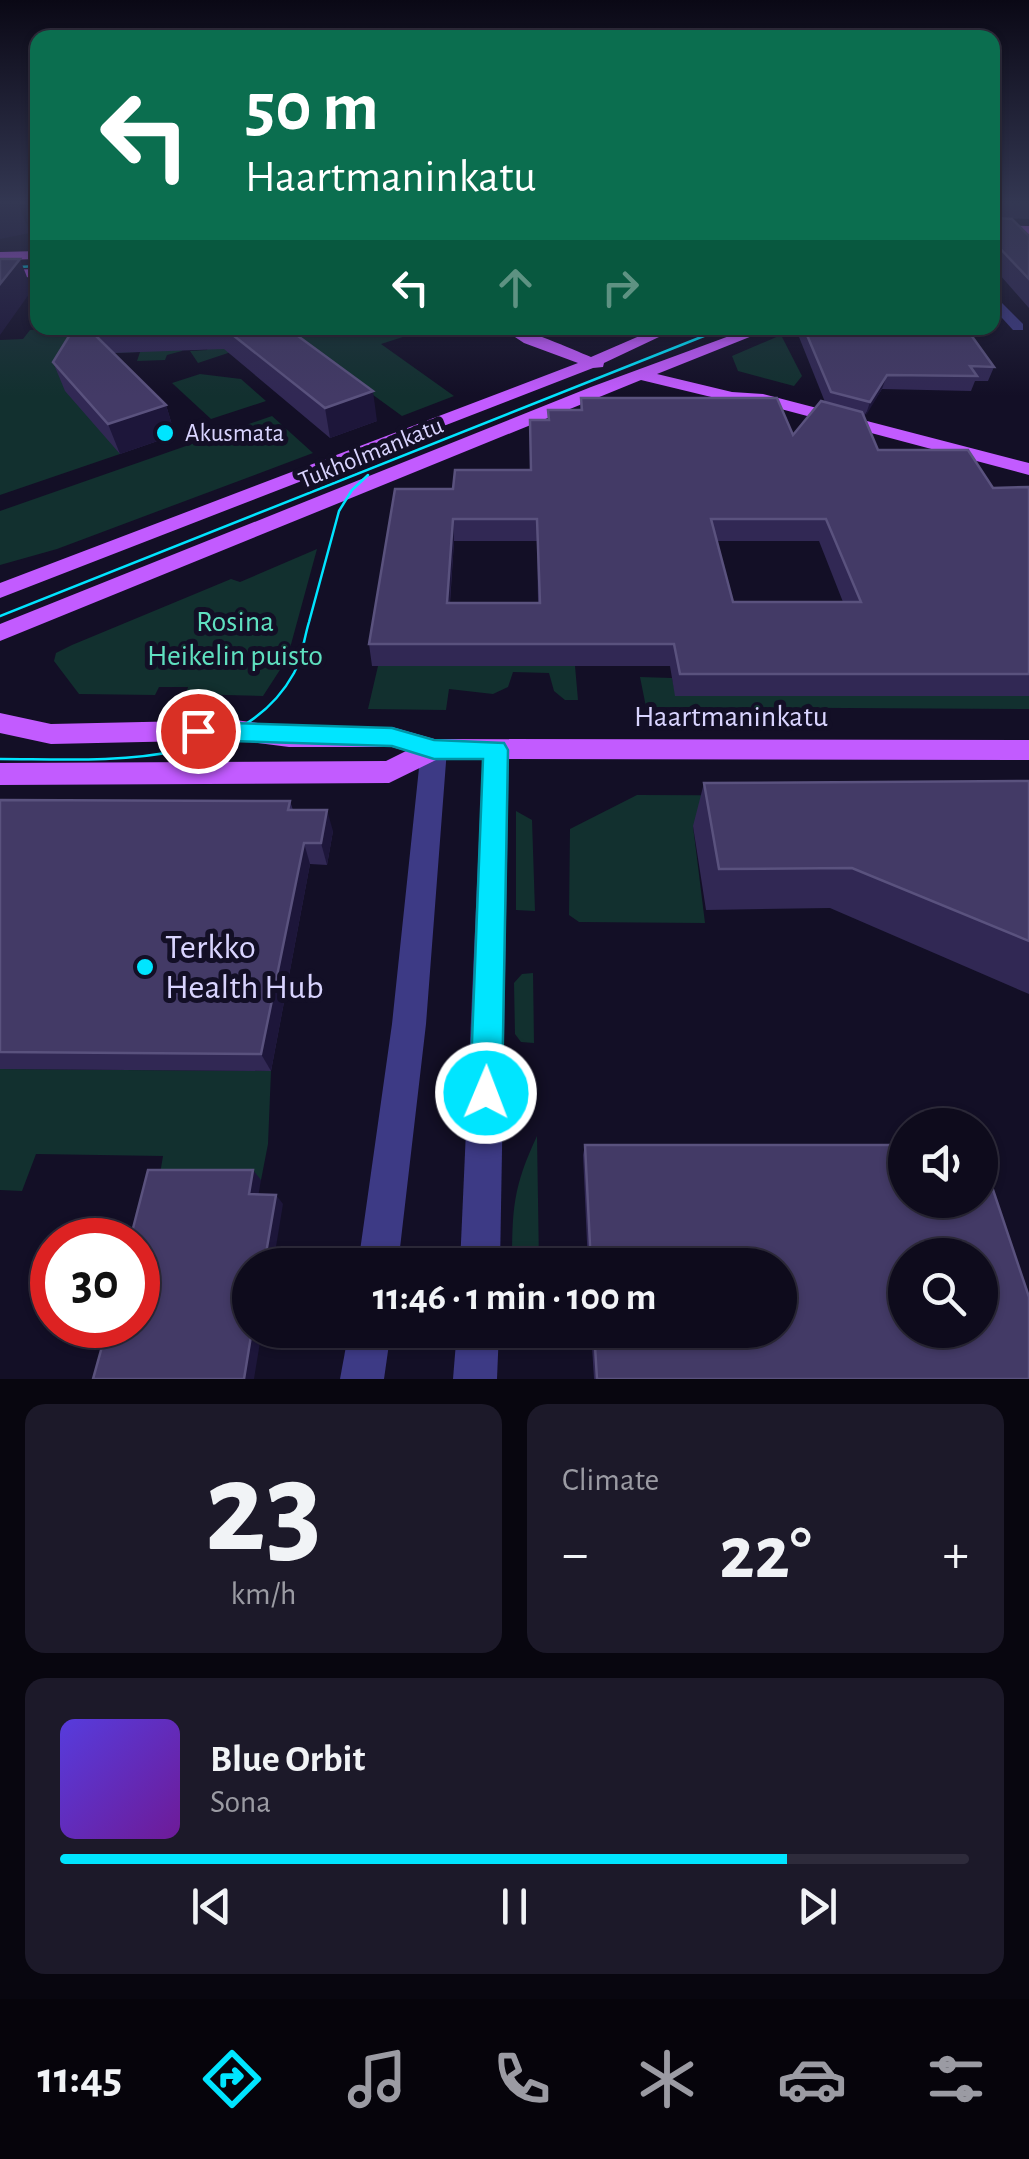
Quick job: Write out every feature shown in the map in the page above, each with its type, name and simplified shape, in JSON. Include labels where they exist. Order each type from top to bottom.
[{"type":"main road","points":[[0,274],[30,273]]},
{"type":"main road","points":[[521,335],[592,362],[732,397],[764,399]]},
{"type":"main road","points":[[537,335],[612,352],[728,384],[764,399],[1029,469]]},
{"type":"main road","name":"Tukholmankatu","points":[[0,591],[653,335]]},
{"type":"main road","name":"Tukholmankatu","points":[[0,633],[638,374],[745,335]]},
{"type":"main road","name":"Haartmaninkatu","points":[[0,722],[51,734],[234,730],[289,737],[392,737],[434,750],[1029,750]]},
{"type":"main road","name":"Haartmaninkatu","points":[[0,774],[389,772],[434,750]]},
{"type":"street","points":[[1000,304],[1024,327]]},
{"type":"street","points":[[380,1248],[409,1024],[434,750]]},
{"type":"street","points":[[481,1248],[496,750]]},
{"type":"street","points":[[362,1379],[367,1348]]},
{"type":"street","points":[[475,1379],[477,1348]]},
{"type":"green space","points":[[30,330],[30,335],[409,335],[381,344],[454,396],[402,416],[318,355],[234,351],[198,363],[190,351],[207,350],[209,346],[184,346],[165,360],[137,361],[140,352],[86,354],[120,454],[0,495],[0,340],[23,339]]},
{"type":"green space","points":[[781,335],[802,376],[794,386],[738,371],[732,356]]},
{"type":"green space","points":[[200,374],[241,379],[266,401],[211,419],[172,383]]},
{"type":"green space","points":[[272,416],[313,453],[57,549],[0,565],[0,511]]},
{"type":"green space","name":"Rosina Heikelin puisto","points":[[317,549],[287,659],[263,696],[186,694],[188,687],[159,687],[155,695],[79,694],[54,661],[56,653],[72,645],[231,579],[240,582]]},
{"type":"green space","points":[[378,666],[575,666],[578,700],[565,700],[554,691],[549,673],[513,672],[508,687],[493,694],[449,689],[446,710],[368,709]]},
{"type":"green space","points":[[640,677],[672,678],[676,696],[1029,696],[1029,709],[646,707]]},
{"type":"green space","points":[[637,795],[969,796],[693,826],[705,923],[579,922],[569,915],[570,829]]},
{"type":"green space","points":[[516,811],[532,820],[535,911],[516,910]]},
{"type":"green space","points":[[533,973],[534,1043],[521,1042],[515,1034],[514,983],[522,974]]},
{"type":"green space","points":[[0,1069],[271,1071],[268,1144],[261,1180],[159,1180],[163,1156],[36,1154],[22,1191],[0,1190]]},
{"type":"green space","points":[[537,1136],[539,1248],[512,1248],[516,1199]]},
{"type":"building","points":[[0,267],[13,267],[0,284]]},
{"type":"building","points":[[1018,267],[1029,267],[1029,279]]},
{"type":"building","points":[[70,335],[95,335],[166,405],[108,424],[53,362]]},
{"type":"building","points":[[233,335],[297,335],[373,391],[325,408]]},
{"type":"building","points":[[807,335],[971,335],[994,367],[970,366],[977,376],[887,375],[870,402],[831,392]]},
{"type":"building","points":[[581,398],[777,398],[793,435],[821,401],[862,412],[878,450],[968,450],[993,488],[1029,487],[1029,674],[680,674],[674,644],[369,644],[395,489],[453,489],[455,470],[531,470],[530,420],[549,420],[548,410],[582,410]],"holes":[[[453,519],[537,519],[540,603],[447,603]],[[711,519],[826,519],[861,602],[733,602]]]},
{"type":"building","points":[[1029,781],[1029,941],[852,868],[719,869],[704,783]]},
{"type":"building","name":"Terkko Health Hub","points":[[0,800],[290,801],[288,810],[327,810],[321,843],[304,843],[261,1054],[0,1052]]},
{"type":"building","points":[[585,1145],[888,1145],[888,1218],[998,1218],[998,1205],[1029,1297],[1029,1379],[597,1379],[595,1348],[797,1348],[797,1248],[590,1248]]},
{"type":"building","points":[[148,1170],[253,1170],[249,1194],[276,1195],[267,1248],[232,1248],[232,1348],[249,1348],[244,1379],[93,1379],[102,1348],[160,1348],[160,1218],[136,1218]]},
{"type":"tram line","points":[[0,268],[12,267]]},
{"type":"tram line","points":[[0,616],[706,335]]},
{"type":"tram line","points":[[0,759],[79,760],[162,754],[238,729],[270,705],[299,661],[339,511],[352,490],[368,475]]},
{"type":"place","name":"Akusmata","points":[[165,433]]},
{"type":"place","name":"Terkko Health Hub","points":[[145,967]]},
{"type":"route","points":[[198,731],[234,730],[289,737],[392,737],[434,750],[496,750],[486,1093]]}]
